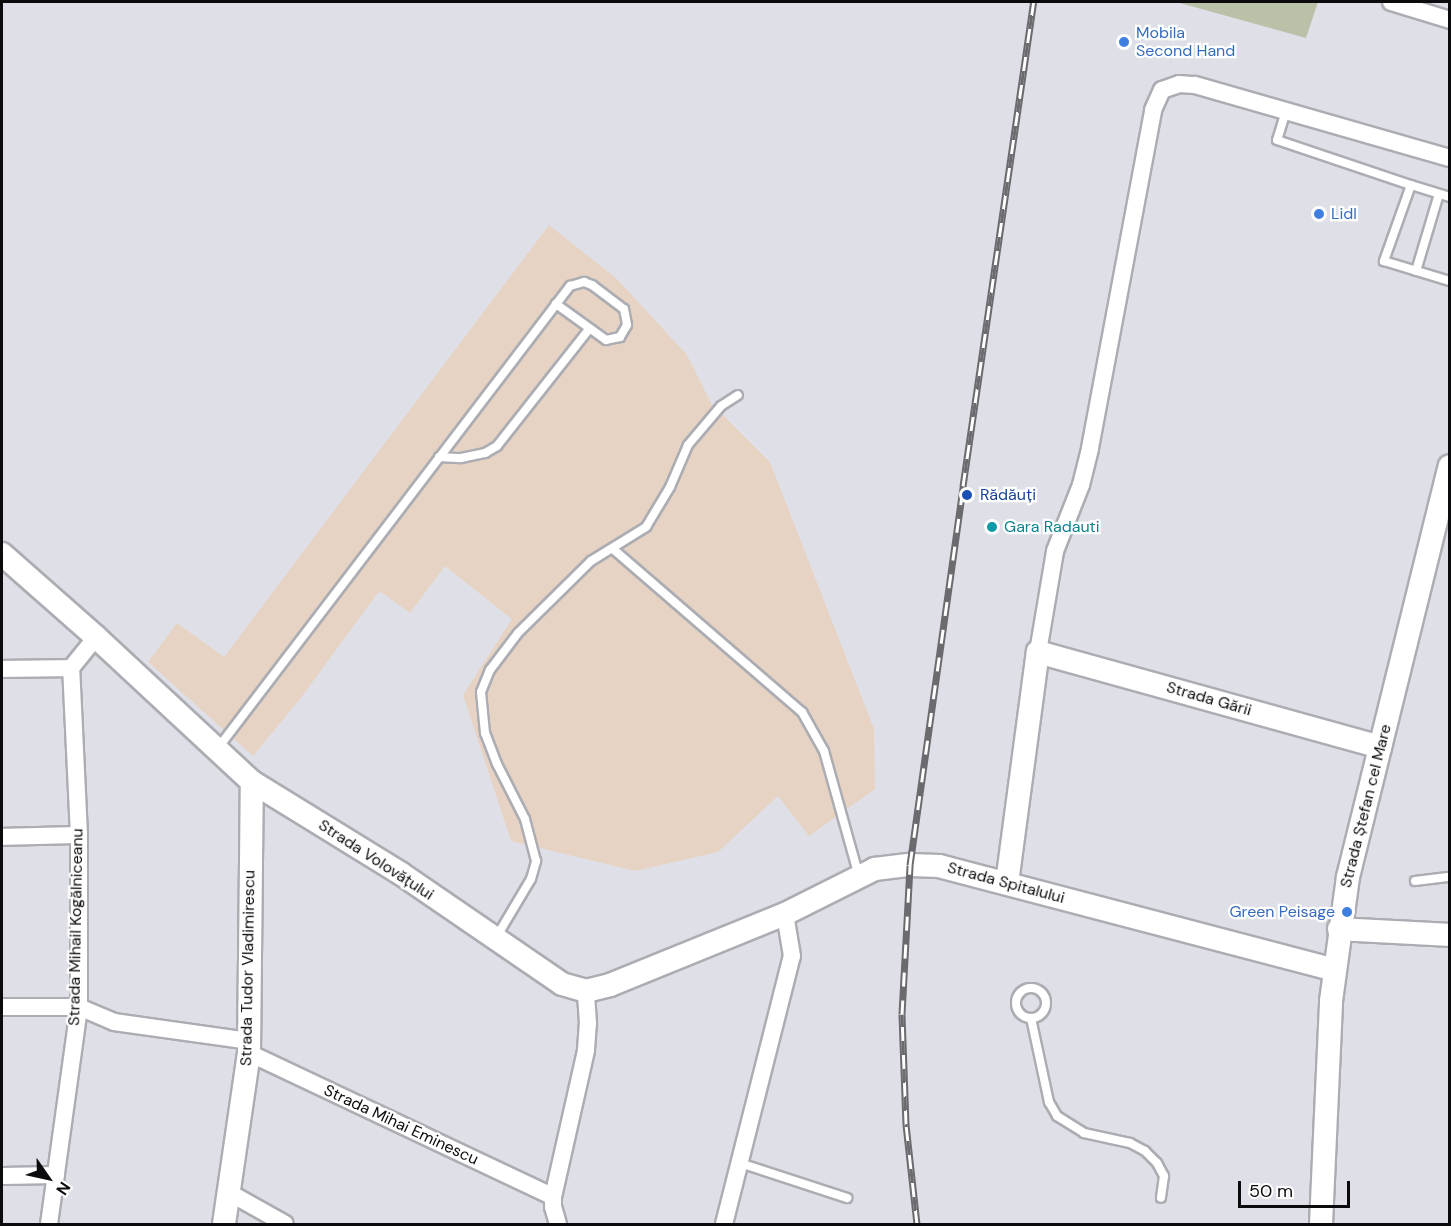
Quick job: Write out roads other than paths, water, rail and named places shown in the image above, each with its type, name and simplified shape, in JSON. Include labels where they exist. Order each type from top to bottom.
[{"type":"main road","name":"Strada Ștefan cel Mare","points":[[1325,1224],[1335,970],[1347,877],[1449,466]]},
{"type":"main road","name":"Strada Volovățului","points":[[2,554],[96,637],[252,782],[400,873],[562,984],[586,991]]},
{"type":"main road","name":"Strada Gării","points":[[1038,652],[1380,747]]},
{"type":"main road","points":[[1007,883],[1038,652]]},
{"type":"main road","name":"Strada Tudor Vladimirescu","points":[[224,1224],[249,1047],[252,782]]},
{"type":"main road","name":"Strada Spitalului","points":[[586,991],[610,985],[785,914],[859,876],[875,869],[890,867],[939,866],[1335,970]]},
{"type":"main road","points":[[1339,929],[1449,935]]},
{"type":"street","points":[[1391,2],[1449,20]]},
{"type":"street","points":[[1038,652],[1055,551],[1081,485],[1157,99],[1171,85],[1195,85],[1449,158]]},
{"type":"street","points":[[2,669],[71,668],[96,637]]},
{"type":"street","name":"Strada Mihail Kogălniceanu","points":[[49,1224],[79,1007],[79,835],[71,668]]},
{"type":"street","points":[[2,837],[79,835]]},
{"type":"street","points":[[724,1224],[792,956],[785,914]]},
{"type":"street","points":[[552,1222],[554,1197],[586,1050],[588,1023],[586,991]]},
{"type":"street","name":"Strada Mihai Eminescu","points":[[2,1007],[79,1007],[114,1022],[249,1047],[554,1197]]},
{"type":"street","points":[[2,1176],[56,1175]]},
{"type":"street","points":[[228,1192],[285,1224]]},
{"type":"lane","points":[[1286,111],[1277,141],[1449,197]]},
{"type":"lane","points":[[1411,184],[1384,261],[1449,281]]},
{"type":"lane","points":[[1416,271],[1439,194]]},
{"type":"lane","points":[[218,749],[439,457],[556,304],[570,286],[584,282],[624,309],[627,317],[624,333],[613,340],[600,337],[556,304]]},
{"type":"lane","points":[[439,457],[449,459],[473,456],[485,453],[497,446],[589,329]]},
{"type":"lane","points":[[495,939],[531,879],[536,861],[525,819],[497,764],[485,733],[481,692],[489,670],[518,633],[591,561],[646,527],[670,487],[688,445],[721,406],[738,395]]},
{"type":"lane","points":[[613,549],[802,712],[824,751],[859,876]]},
{"type":"lane","points":[[1415,881],[1449,878]]},
{"type":"lane","points":[[1031,1018],[1049,1102],[1057,1116],[1084,1133],[1130,1143],[1145,1151],[1157,1163],[1164,1176],[1161,1198]]},
{"type":"lane","points":[[740,1163],[847,1198]]},
{"type":"railway","points":[[917,1224],[906,1124],[902,1014],[910,865],[1034,2]]},
{"type":"place","name":"Mobila Second Hand","points":[[1124,42]]},
{"type":"place","name":"Lidl","points":[[1319,214]]},
{"type":"place","name":"Rădăuți","points":[[967,495]]},
{"type":"place","name":"Gara Radauti","points":[[992,527]]},
{"type":"place","name":"Green Peisage","points":[[1347,912]]}]
